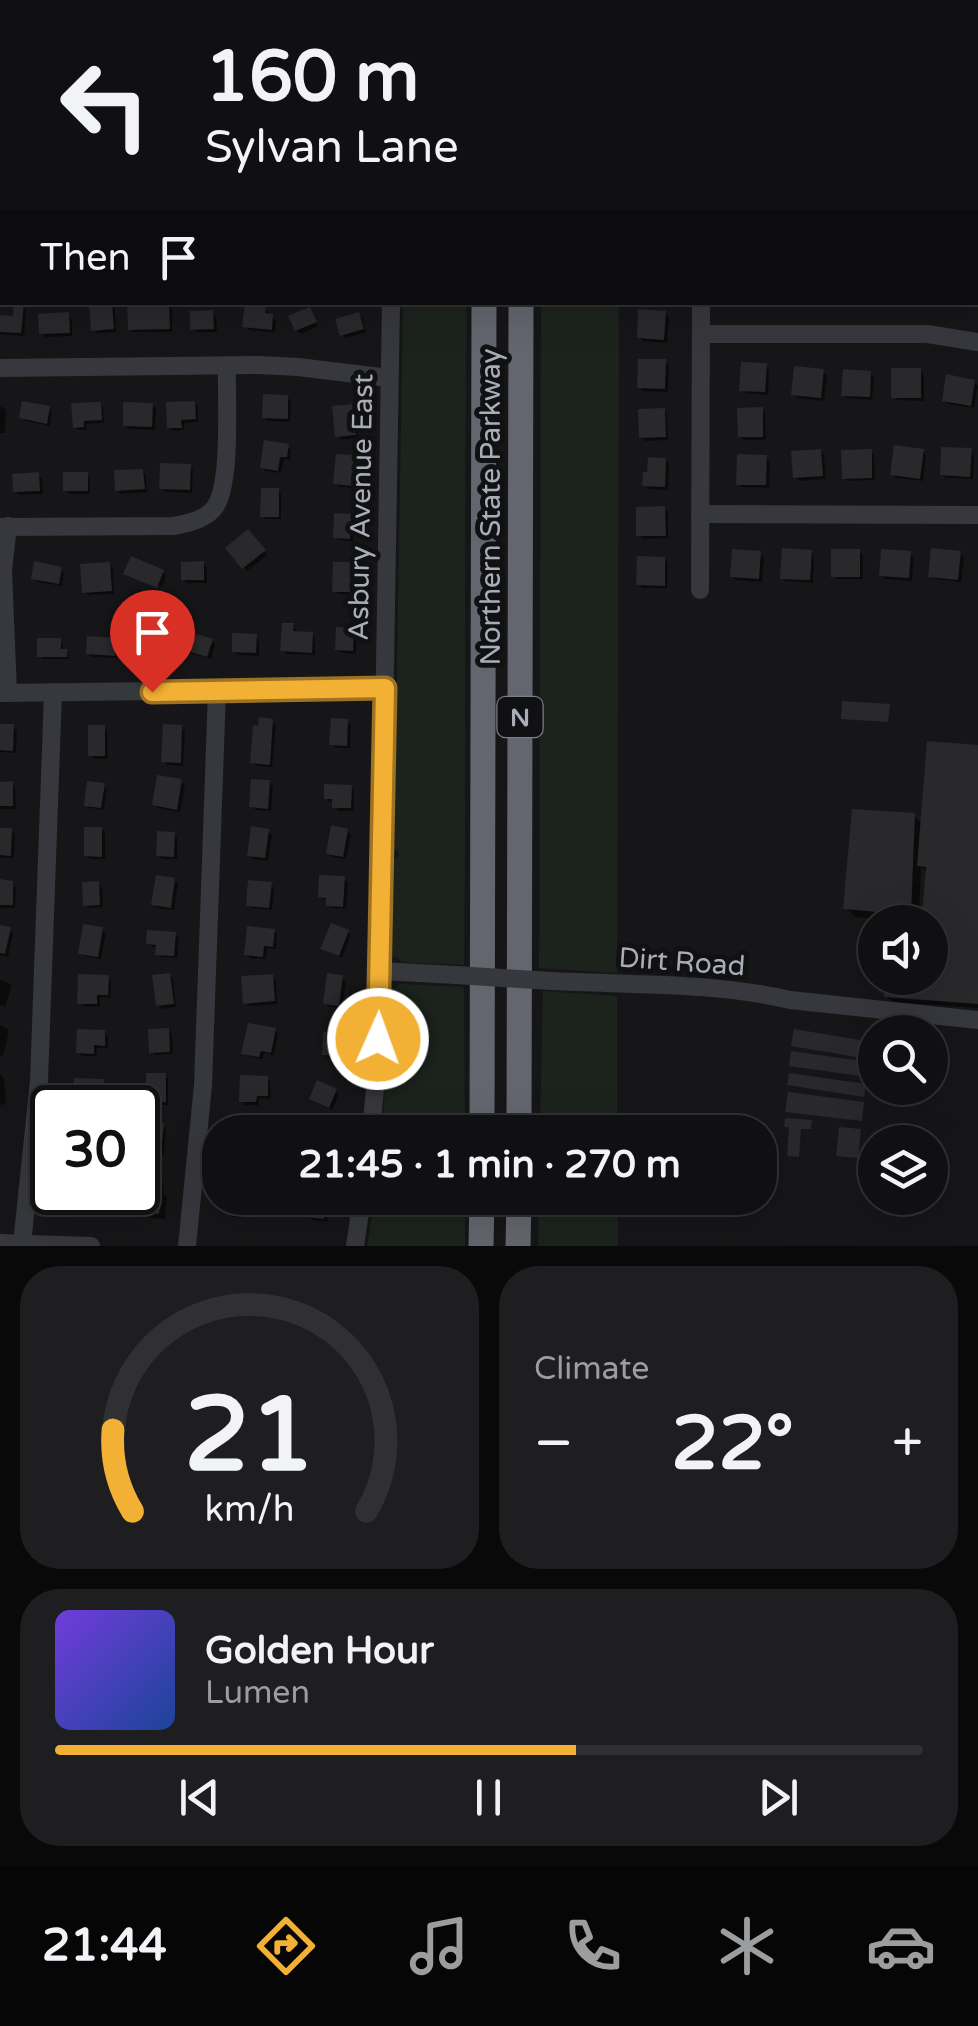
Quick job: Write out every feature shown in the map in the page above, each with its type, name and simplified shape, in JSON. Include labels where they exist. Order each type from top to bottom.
[{"type":"highway","name":"Northern State Parkway","points":[[482,1115],[484,305]]},
{"type":"highway","name":"Northern State Parkway","points":[[519,1115],[521,305]]},
{"type":"highway","points":[[481,1246],[482,1215]]},
{"type":"highway","points":[[518,1215],[518,1246]]},
{"type":"street","name":"Asbury Avenue East","points":[[373,1115],[380,971],[391,305]]},
{"type":"street","points":[[700,590],[701,305]]},
{"type":"street","points":[[701,334],[928,334],[978,342]]},
{"type":"street","points":[[227,366],[224,482],[217,505],[209,514],[190,524],[173,526],[4,526],[4,693],[385,688]]},
{"type":"street","points":[[0,368],[298,366],[389,378]]},
{"type":"street","points":[[700,514],[978,515]]},
{"type":"street","points":[[187,1246],[202,1085],[217,690]]},
{"type":"street","points":[[22,1244],[39,1081],[53,693]]},
{"type":"street","name":"Dirt Road","points":[[380,971],[706,988],[978,1020]]},
{"type":"street","points":[[355,1246],[360,1215]]},
{"type":"street","points":[[0,1243],[92,1246]]},
{"type":"shaded area","points":[[403,305],[467,305],[464,965],[402,962],[392,957],[394,860],[399,856],[394,848]]},
{"type":"shaded area","points":[[541,305],[619,305],[617,973],[539,968]]},
{"type":"shaded area","points":[[400,984],[464,987],[465,1115],[383,1115],[392,988]]},
{"type":"shaded area","points":[[543,991],[617,996],[617,1115],[540,1115]]},
{"type":"shaded area","points":[[372,1215],[465,1215],[465,1246],[367,1246]]},
{"type":"shaded area","points":[[539,1215],[618,1215],[618,1246],[538,1246]]},
{"type":"building","points":[[14,305],[24,305],[21,333],[0,332],[0,315],[13,316]]},
{"type":"building","points":[[89,305],[112,305],[114,329],[91,331]]},
{"type":"building","points":[[127,305],[169,305],[170,329],[128,330]]},
{"type":"building","points":[[245,305],[266,307],[265,313],[273,314],[272,330],[242,327]]},
{"type":"building","points":[[310,307],[317,322],[295,331],[288,316]]},
{"type":"building","points":[[638,309],[666,311],[664,340],[637,338]]},
{"type":"building","points":[[213,310],[214,329],[190,330],[190,311]]},
{"type":"building","points":[[69,312],[70,333],[39,334],[38,314]]},
{"type":"building","points":[[359,312],[364,329],[340,336],[335,319]]},
{"type":"building","points":[[638,359],[666,359],[665,389],[637,388]]},
{"type":"building","points":[[741,362],[767,363],[765,392],[739,391]]},
{"type":"building","points":[[794,366],[824,369],[821,398],[791,395]]},
{"type":"building","points":[[891,368],[921,368],[921,398],[891,398]]},
{"type":"building","points":[[843,369],[871,371],[870,397],[841,396]]},
{"type":"building","points":[[946,374],[975,380],[971,406],[942,401]]},
{"type":"building","points":[[263,394],[288,395],[288,419],[262,418]]},
{"type":"building","points":[[22,401],[50,406],[47,424],[19,418]]},
{"type":"building","points":[[195,401],[196,419],[181,420],[182,428],[167,428],[166,402]]},
{"type":"building","points":[[101,402],[102,420],[84,421],[84,427],[73,428],[71,403]]},
{"type":"building","points":[[123,402],[153,403],[152,427],[123,426]]},
{"type":"building","points":[[353,404],[356,435],[335,437],[332,406]]},
{"type":"building","points":[[763,407],[763,437],[738,437],[737,408]]},
{"type":"building","points":[[665,408],[666,437],[639,438],[638,409]]},
{"type":"building","points":[[264,440],[289,444],[287,457],[280,457],[278,471],[260,468]]},
{"type":"building","points":[[894,445],[924,449],[920,479],[890,475]]},
{"type":"building","points":[[941,447],[972,448],[970,477],[940,475]]},
{"type":"building","points":[[821,449],[823,476],[793,478],[791,451]]},
{"type":"building","points":[[872,449],[872,478],[842,479],[841,450]]},
{"type":"building","points":[[336,454],[354,455],[352,486],[333,484]]},
{"type":"building","points":[[737,454],[767,455],[766,485],[736,485]]},
{"type":"building","points":[[648,457],[666,458],[665,487],[642,486]]},
{"type":"building","points":[[160,463],[191,464],[190,490],[159,489]]},
{"type":"building","points":[[143,469],[145,489],[115,491],[114,470]]},
{"type":"building","points":[[39,472],[40,491],[13,492],[12,474]]},
{"type":"building","points":[[63,472],[88,472],[88,491],[63,491]]},
{"type":"building","points":[[261,488],[279,488],[279,517],[260,517]]},
{"type":"building","points":[[665,506],[666,536],[636,536],[636,507]]},
{"type":"building","points":[[334,513],[352,514],[350,539],[333,538]]},
{"type":"building","points":[[248,529],[266,550],[242,569],[225,548]]},
{"type":"building","points":[[782,548],[812,550],[810,580],[780,579]]},
{"type":"building","points":[[931,548],[961,551],[958,580],[928,577]]},
{"type":"building","points":[[732,549],[761,551],[759,579],[730,577]]},
{"type":"building","points":[[831,549],[860,549],[860,577],[831,577]]},
{"type":"building","points":[[881,549],[911,551],[909,578],[879,576]]},
{"type":"building","points":[[131,556],[164,570],[157,588],[123,574]]},
{"type":"building","points":[[637,556],[665,557],[665,586],[636,585]]},
{"type":"building","points":[[34,561],[62,567],[59,584],[31,579]]},
{"type":"building","points":[[204,561],[204,580],[181,580],[181,562]]},
{"type":"building","points":[[110,562],[112,591],[82,593],[80,564]]},
{"type":"building","points":[[333,562],[351,562],[350,592],[332,592]]},
{"type":"building","points":[[282,623],[294,623],[293,631],[313,632],[312,653],[280,651]]},
{"type":"building","points":[[336,627],[354,628],[353,651],[335,650]]},
{"type":"building","points":[[144,628],[166,637],[156,659],[130,648]]},
{"type":"building","points":[[186,631],[213,639],[207,657],[181,649]]},
{"type":"building","points":[[232,633],[257,634],[256,653],[232,652]]},
{"type":"building","points":[[87,636],[116,638],[115,656],[86,654]]},
{"type":"building","points":[[37,638],[61,638],[61,649],[67,649],[67,657],[37,657]]},
{"type":"building","points":[[842,701],[890,704],[888,722],[841,719]]},
{"type":"building","points":[[259,717],[273,719],[270,765],[250,763],[253,725],[258,726]]},
{"type":"building","points":[[331,718],[348,719],[347,746],[329,745]]},
{"type":"building","points":[[0,724],[14,724],[13,751],[0,750]]},
{"type":"building","points":[[163,724],[182,725],[181,763],[161,762]]},
{"type":"building","points":[[88,725],[105,725],[105,756],[88,756]]},
{"type":"building","points":[[927,741],[978,745],[978,1004],[884,997],[948,995],[948,905],[923,905],[926,867],[917,866]]},
{"type":"building","points":[[157,775],[182,779],[177,810],[152,805]]},
{"type":"building","points":[[251,779],[270,780],[268,809],[249,807]]},
{"type":"building","points":[[13,781],[13,806],[0,806],[0,782]]},
{"type":"building","points":[[87,781],[105,783],[101,808],[84,806]]},
{"type":"building","points":[[324,784],[352,785],[351,808],[332,808],[332,799],[324,799]]},
{"type":"building","points":[[852,809],[915,813],[911,905],[858,905],[858,910],[843,909]]},
{"type":"building","points":[[331,825],[348,829],[343,857],[326,854]]},
{"type":"building","points":[[251,826],[269,829],[265,858],[247,856]]},
{"type":"building","points":[[84,827],[102,827],[102,857],[84,856]]},
{"type":"building","points":[[0,828],[12,828],[11,856],[0,855]]},
{"type":"building","points":[[157,831],[175,832],[174,857],[156,856]]},
{"type":"building","points":[[156,875],[175,878],[171,908],[151,905]]},
{"type":"building","points":[[319,875],[345,876],[343,907],[326,906],[326,898],[318,897]]},
{"type":"building","points":[[0,879],[13,881],[13,905],[0,905]]},
{"type":"building","points":[[248,880],[272,882],[269,908],[246,906]]},
{"type":"building","points":[[99,881],[100,905],[83,906],[82,882]]},
{"type":"building","points":[[331,923],[349,930],[339,956],[320,949]]},
{"type":"building","points":[[83,924],[103,927],[98,957],[78,954]]},
{"type":"building","points":[[0,925],[11,927],[5,954],[0,953]]},
{"type":"building","points":[[247,926],[275,929],[273,947],[264,946],[263,957],[244,955]]},
{"type":"building","points":[[147,930],[176,932],[174,956],[155,955],[156,945],[146,944]]},
{"type":"building","points":[[170,973],[174,1004],[156,1006],[152,975]]},
{"type":"building","points":[[327,973],[343,975],[339,1006],[323,1004]]},
{"type":"building","points":[[78,974],[109,975],[108,995],[97,995],[97,1004],[77,1004]]},
{"type":"building","points":[[273,974],[275,1001],[243,1004],[241,976]]},
{"type":"building","points":[[248,1023],[276,1028],[271,1053],[261,1051],[259,1057],[241,1054]]},
{"type":"building","points":[[169,1028],[170,1052],[149,1053],[148,1029]]},
{"type":"building","points":[[77,1029],[105,1030],[105,1046],[94,1045],[94,1054],[76,1053]]},
{"type":"building","points":[[794,1029],[858,1040],[858,1057],[791,1046]]},
{"type":"building","points":[[323,1032],[343,1033],[342,1056],[322,1055]]},
{"type":"building","points":[[791,1051],[858,1060],[858,1076],[789,1066]]},
{"type":"building","points":[[146,1073],[166,1073],[166,1102],[160,1102],[160,1085],[146,1085]]},
{"type":"building","points":[[789,1073],[858,1083],[858,1096],[787,1085]]},
{"type":"building","points":[[240,1075],[268,1076],[268,1096],[257,1096],[256,1102],[239,1102]]},
{"type":"building","points":[[74,1078],[104,1079],[104,1085],[74,1085]]},
{"type":"building","points":[[317,1080],[337,1089],[329,1108],[309,1099]]},
{"type":"building","points":[[788,1092],[864,1105],[862,1121],[785,1112]]},
{"type":"building","points":[[785,1118],[812,1120],[811,1129],[801,1129],[799,1157],[787,1156],[789,1127],[784,1127]]},
{"type":"building","points":[[160,1123],[164,1123],[160,1153]]},
{"type":"building","points":[[839,1127],[858,1129],[858,1158],[836,1156]]},
{"type":"route","points":[[152,692],[385,688],[378,1039]]}]
